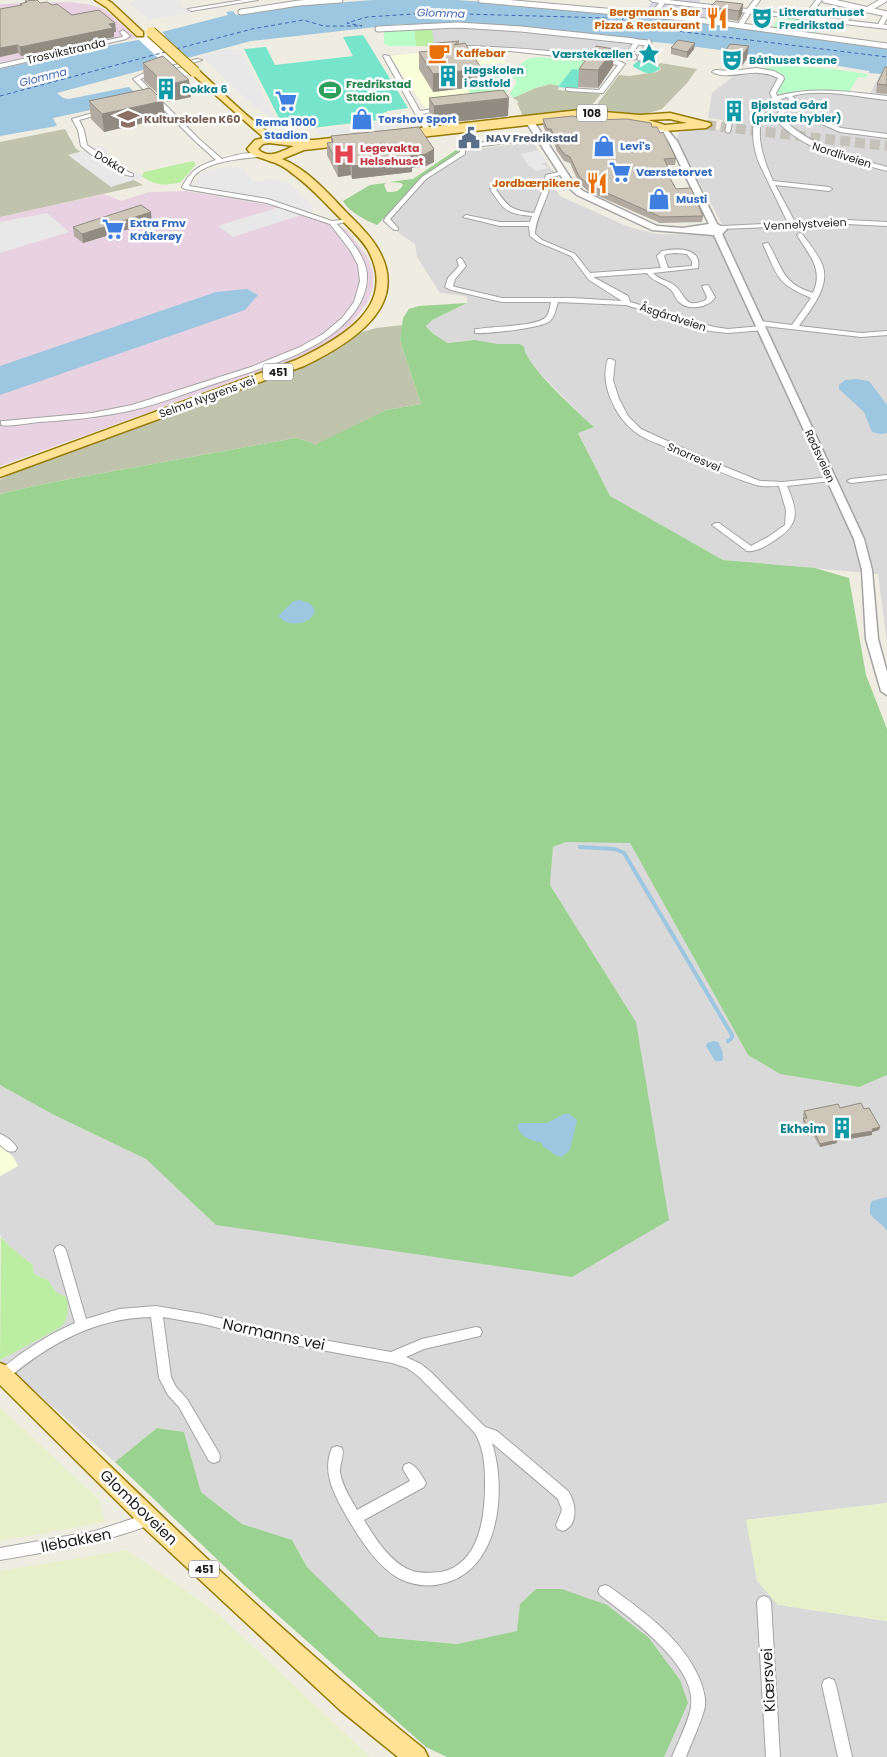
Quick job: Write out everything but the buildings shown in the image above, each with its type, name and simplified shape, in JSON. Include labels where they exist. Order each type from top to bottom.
[{"type":"main road","points":[[100,0],[109,5],[253,137],[255,149]]},
{"type":"main road","name":"108","points":[[118,0],[258,129],[289,149]]},
{"type":"main road","points":[[657,121],[669,107],[677,122]]},
{"type":"main road","name":"108","points":[[255,149],[272,158],[289,149],[529,120],[592,116],[677,122]]},
{"type":"main road","name":"108","points":[[255,149],[274,140]]},
{"type":"main road","name":"Selma Nygrens vei","points":[[289,149],[293,168]]},
{"type":"main road","name":"Selma Nygrens vei","points":[[0,473],[285,369],[318,355],[343,340],[366,321],[381,296],[383,282],[381,266],[373,249],[348,220],[293,168],[272,158]]},
{"type":"main road","name":"Glomboveien","points":[[2,1374],[150,1519],[348,1702],[416,1757]]},
{"type":"street","points":[[191,9],[255,0]]},
{"type":"street","points":[[241,12],[299,3],[340,0]]},
{"type":"street","points":[[481,0],[578,6],[654,14],[740,24],[887,46]]},
{"type":"street","points":[[653,0],[884,26],[887,15],[825,0]]},
{"type":"street","points":[[720,8],[726,0]]},
{"type":"street","points":[[740,24],[757,0]]},
{"type":"street","points":[[805,18],[819,0]]},
{"type":"street","points":[[867,10],[884,0]]},
{"type":"street","points":[[654,14],[662,3]]},
{"type":"street","points":[[845,20],[857,8]]},
{"type":"street","points":[[378,29],[458,25],[539,31],[649,43],[640,58]]},
{"type":"street","name":"Trosvikstranda","points":[[0,66],[124,38],[127,36],[123,32]]},
{"type":"street","points":[[568,89],[601,92],[637,42]]},
{"type":"street","points":[[497,49],[460,52],[456,50],[458,48],[497,49],[624,60],[634,58]]},
{"type":"street","points":[[386,56],[428,132]]},
{"type":"street","points":[[199,60],[138,77],[137,81],[154,101],[222,161]]},
{"type":"street","points":[[714,72],[723,73],[758,69],[778,74],[781,79],[773,93],[775,98]]},
{"type":"street","points":[[792,224],[771,183],[759,154],[756,128],[760,109],[775,98],[807,91],[887,98]]},
{"type":"street","name":"Nordliveien","points":[[787,94],[792,99],[791,103],[778,116],[778,119],[807,143],[821,150],[887,169]]},
{"type":"street","points":[[419,113],[446,110]]},
{"type":"street","name":"Dokka","points":[[109,111],[80,117],[75,120],[81,130],[84,146],[131,175]]},
{"type":"street","points":[[529,120],[539,138],[575,190],[584,196],[655,228],[684,230],[714,229]]},
{"type":"street","points":[[657,121],[673,141]]},
{"type":"street","points":[[673,141],[677,122]]},
{"type":"street","points":[[824,123],[840,130],[887,136]]},
{"type":"street","points":[[396,229],[387,222],[387,219],[424,178],[463,153],[462,146],[539,138]]},
{"type":"street","name":"Rødsveien","points":[[673,141],[859,539],[867,570],[872,639],[887,691]]},
{"type":"street","points":[[255,149],[194,172],[184,187],[276,203],[332,223],[348,220]]},
{"type":"street","points":[[466,217],[500,224],[533,224],[545,196],[548,176],[563,173]]},
{"type":"street","points":[[771,183],[783,182],[828,189]]},
{"type":"street","points":[[493,189],[505,207],[518,213],[537,215]]},
{"type":"street","name":"Vennelystveien","points":[[714,229],[847,222],[887,224]]},
{"type":"street","points":[[4,423],[104,412],[148,403],[284,356],[323,337],[337,327],[355,308],[364,281],[360,260],[332,223]]},
{"type":"street","name":"Åsgårdveien","points":[[533,224],[533,237],[573,255],[587,275],[596,283],[624,298],[627,303],[713,329],[728,331],[760,326],[795,326],[877,335]]},
{"type":"street","points":[[795,326],[818,288],[821,272],[800,235]]},
{"type":"street","points":[[766,244],[786,285],[814,296]]},
{"type":"street","points":[[587,275],[665,270],[693,268],[696,264],[690,252],[666,251],[660,254],[665,270]]},
{"type":"street","points":[[460,260],[463,266],[449,283],[450,288],[502,300],[627,303]]},
{"type":"street","points":[[649,271],[656,280],[673,288],[681,300],[687,304],[699,304],[709,301],[711,297],[706,286]]},
{"type":"street","points":[[478,331],[494,327],[542,322],[549,317],[555,301]]},
{"type":"street","points":[[877,335],[887,333]]},
{"type":"street","points":[[877,335],[887,340]]},
{"type":"street","name":"Snorresvei","points":[[611,361],[609,368],[612,389],[628,424],[638,431],[764,484],[831,479]]},
{"type":"street","points":[[850,481],[887,477]]},
{"type":"street","points":[[716,525],[750,549],[757,547],[778,534],[787,527],[790,520],[789,500],[782,484]]},
{"type":"street","points":[[0,1138],[11,1148]]},
{"type":"street","points":[[60,1250],[82,1326]]},
{"type":"street","points":[[156,1311],[162,1365],[166,1378],[172,1391],[183,1403],[214,1458]]},
{"type":"street","name":"Normanns vei","points":[[2,1374],[22,1358],[82,1326],[119,1315],[156,1311],[191,1315],[266,1334],[393,1357],[411,1364],[430,1380],[480,1431],[489,1453],[492,1480],[491,1511],[484,1541],[472,1560],[457,1573],[441,1578],[424,1579],[405,1575],[380,1554],[355,1518],[342,1495],[333,1472],[337,1452]]},
{"type":"street","points":[[393,1357],[422,1344],[476,1332]]},
{"type":"street","name":"Normanns vei","points":[[480,1431],[492,1435],[563,1495],[569,1505],[568,1517],[563,1525]]},
{"type":"street","points":[[355,1518],[419,1483],[408,1469]]},
{"type":"street","name":"Ilebakken","points":[[0,1554],[99,1537],[127,1529],[150,1519]]},
{"type":"street","points":[[605,1591],[633,1612],[672,1648],[694,1681],[699,1697],[698,1706],[679,1757]]},
{"type":"street","name":"Kiærsvei","points":[[764,1602],[773,1757]]},
{"type":"street","points":[[829,1685],[845,1757]]},
{"type":"shaded area","points":[[135,0],[179,0],[183,8],[216,5],[216,8],[149,20],[130,4]]},
{"type":"shaded area","points":[[675,0],[700,0],[698,6],[712,8],[703,21],[644,14],[652,1],[673,2]]},
{"type":"shaded area","points":[[68,2],[102,8],[136,38],[0,68],[0,4]]},
{"type":"shaded area","points":[[413,27],[478,27],[633,41],[621,59],[524,48],[416,46]]},
{"type":"shaded area","name":"Fredrikstad Stadion","points":[[363,35],[408,108],[383,113],[387,119],[312,128],[309,121],[305,122],[304,119],[281,122],[244,49],[266,47],[275,65],[353,56],[343,37]]},
{"type":"shaded area","points":[[227,49],[241,50],[277,122],[250,103],[201,56]]},
{"type":"shaded area","points":[[445,50],[453,59],[502,57],[505,62],[486,101],[425,108],[390,56]]},
{"type":"shaded area","points":[[648,60],[659,66],[660,69],[652,73],[646,73],[633,65],[638,61]]},
{"type":"shaded area","points":[[502,63],[505,67],[502,69],[504,75],[474,78],[479,65]]},
{"type":"shaded area","points":[[660,63],[697,69],[687,83],[662,109],[642,115],[595,109],[619,75],[629,76],[657,72],[661,69],[658,65]]},
{"type":"shaded area","points":[[763,68],[784,77],[776,93],[781,94],[806,90],[869,95],[882,72],[887,73],[887,643],[878,574],[723,560],[610,497],[578,432],[593,427],[534,367],[524,353],[524,347],[519,344],[498,344],[475,340],[448,343],[432,333],[426,325],[432,320],[467,303],[467,298],[465,296],[440,293],[417,257],[415,244],[382,221],[428,175],[460,153],[460,151],[533,142],[551,169],[557,173],[553,186],[560,196],[626,226],[656,234],[713,235],[723,226],[686,158],[677,139],[678,134],[685,130],[700,128],[719,130],[723,120],[708,118],[712,93],[735,75]]},
{"type":"shaded area","points":[[572,69],[590,71],[577,89],[558,87]]},
{"type":"shaded area","points":[[550,84],[559,85],[558,90],[601,94],[587,111],[520,117],[522,114],[517,103],[519,102],[513,98],[535,88]]},
{"type":"shaded area","points":[[406,119],[411,126],[322,136],[315,130]]},
{"type":"shaded area","points":[[65,129],[76,149],[143,185],[0,217],[0,142]]},
{"type":"shaded area","points":[[100,146],[127,167],[123,169],[132,173],[137,171],[143,177],[111,187],[68,155]]},
{"type":"shaded area","points":[[539,150],[546,162],[542,164],[549,168],[536,171],[528,165],[521,154]]},
{"type":"shaded area","points":[[226,167],[243,168],[253,182],[270,179],[288,182],[313,206],[311,208],[313,211],[233,237],[218,226],[286,205],[266,198],[192,185],[203,172]]},
{"type":"shaded area","points":[[187,191],[277,206],[346,229],[366,255],[373,273],[373,288],[367,303],[350,325],[335,338],[298,358],[0,466],[0,217],[104,194],[121,201],[149,192]]},
{"type":"shaded area","points":[[47,213],[69,232],[0,253],[0,222]]},
{"type":"shaded area","points":[[403,325],[400,340],[421,404],[386,410],[315,446],[310,442],[296,438],[48,483],[0,494],[0,480],[22,468],[307,364],[362,332],[376,328]]},
{"type":"shaded area","points":[[566,842],[630,842],[748,1055],[780,1074],[859,1087],[887,1075],[887,1503],[746,1520],[778,1605],[887,1621],[887,1757],[664,1757],[671,1738],[536,1589],[520,1604],[518,1631],[457,1644],[379,1637],[307,1567],[292,1540],[242,1524],[201,1492],[184,1432],[157,1428],[115,1462],[0,1360],[61,1327],[66,1297],[56,1292],[48,1280],[34,1274],[33,1265],[8,1245],[0,1235],[0,1176],[18,1166],[13,1157],[0,1145],[0,1085],[52,1114],[146,1159],[217,1225],[636,1022],[550,885],[553,847]]},
{"type":"shaded area","points":[[0,1145],[13,1157],[18,1166],[0,1176]]},
{"type":"shaded area","points":[[0,1407],[99,1500],[105,1522],[0,1541]]},
{"type":"shaded area","points":[[887,1503],[887,1621],[778,1605],[757,1581],[746,1520]]},
{"type":"shaded area","points":[[127,1550],[216,1612],[370,1757],[0,1757],[0,1571]]},
{"type":"green space","points":[[780,16],[821,21],[815,34],[772,28]]},
{"type":"green space","points":[[414,29],[432,29],[434,46],[416,46]]},
{"type":"green space","points":[[414,29],[416,46],[390,46],[384,44],[384,30]]},
{"type":"green space","points":[[540,57],[596,62],[577,89],[550,84],[535,88],[513,98],[510,94],[517,82],[511,76],[502,73],[519,66],[527,59]]},
{"type":"green space","points":[[781,65],[867,74],[867,78],[858,77],[848,94],[806,90],[781,94],[775,93],[784,77],[763,68]]},
{"type":"green space","points":[[504,75],[510,80],[510,86],[503,96],[482,96],[470,93],[467,88],[474,78]]},
{"type":"green space","points":[[456,150],[460,151],[460,153],[428,175],[377,225],[353,212],[343,201],[370,185],[386,183],[384,185],[387,192],[396,191],[403,185],[401,183],[389,182],[413,179]]},
{"type":"green space","points":[[193,161],[196,164],[181,182],[161,184],[151,182],[142,176],[144,172]]},
{"type":"green space","points":[[467,303],[432,320],[426,326],[432,333],[448,343],[475,340],[498,344],[520,344],[524,347],[533,365],[543,377],[594,427],[578,433],[610,496],[723,560],[815,568],[849,578],[866,675],[887,729],[887,1075],[859,1087],[780,1074],[748,1055],[630,843],[566,842],[553,847],[550,885],[636,1022],[669,1220],[572,1277],[216,1225],[146,1159],[52,1114],[0,1085],[0,494],[48,483],[296,438],[315,445],[386,410],[421,404],[400,340],[403,318],[409,309],[419,306]]},
{"type":"green space","points":[[1,1237],[33,1265],[34,1274],[48,1280],[56,1292],[66,1297],[68,1309],[66,1320],[61,1327],[0,1360]]},
{"type":"green space","points":[[157,1428],[184,1432],[201,1492],[242,1524],[292,1540],[307,1567],[379,1637],[457,1644],[517,1631],[520,1604],[536,1589],[562,1589],[607,1605],[649,1638],[680,1680],[688,1703],[664,1757],[447,1757],[426,1747],[244,1585],[115,1462]]},
{"type":"water","name":"Glomma","points":[[373,0],[457,0],[654,15],[887,47],[887,73],[869,73],[869,71],[773,55],[767,61],[758,60],[759,57],[736,54],[737,52],[665,43],[464,25],[403,24],[251,41],[57,93],[63,98],[69,99],[129,87],[142,99],[53,118],[57,126],[0,136],[0,69],[73,52],[89,53],[108,47],[106,46],[165,35],[162,32],[228,15],[226,12],[233,11],[236,15],[293,6]]},
{"type":"water","points":[[247,289],[258,295],[245,310],[0,395],[0,366],[216,292]]},
{"type":"water","points":[[845,380],[869,381],[887,405],[887,433],[872,432],[864,412],[839,389],[839,385]]},
{"type":"water","points":[[300,600],[313,607],[315,612],[310,619],[302,623],[293,624],[278,616],[294,601]]},
{"type":"water","points":[[718,1042],[721,1049],[722,1061],[715,1061],[706,1046],[707,1043]]},
{"type":"water","points":[[564,1114],[569,1114],[577,1120],[570,1150],[562,1157],[543,1147],[542,1143],[524,1136],[517,1126],[520,1123],[547,1123]]},
{"type":"water","points":[[887,1197],[887,1231],[870,1214],[870,1205],[872,1201]]},
{"type":"pier","points":[[143,33],[188,74],[177,76],[134,35]]},
{"type":"waterway","points":[[580,847],[615,849],[624,853],[732,1035],[732,1038],[728,1041]]},
{"type":"ferry route","points":[[176,49],[252,29],[303,20],[324,26],[362,26],[347,23],[367,17],[428,13],[607,18],[627,15]]},
{"type":"ferry route","points":[[630,16],[622,19],[628,25],[887,57]]},
{"type":"ferry route","points":[[0,96],[165,52]]},
{"type":"tunnel","points":[[706,125],[887,146]]},
{"type":"place","name":"Bergmann's Bar Pizza & Restaurant","points":[[717,18]]},
{"type":"place","name":"Litteraturhuset Fredrikstad","points":[[762,18]]},
{"type":"place","name":"Kaffebar","points":[[439,53]]},
{"type":"place","name":"Værstekællen","points":[[649,54]]},
{"type":"place","name":"Båthuset Scene","points":[[732,60]]},
{"type":"place","name":"Høgskolen i Østfold","points":[[448,76]]},
{"type":"place","name":"Dokka 6","points":[[166,89]]},
{"type":"place","name":"Fredrikstad Stadion","points":[[330,90]]},
{"type":"place","name":"Rema 1000 Stadion","points":[[286,101]]},
{"type":"place","name":"Bjølstad Gård (private hybler)","points":[[734,111]]},
{"type":"place","name":"Kulturskolen K60","points":[[128,119]]},
{"type":"place","name":"Torshov Sport","points":[[362,119]]},
{"type":"place","name":"NAV Fredrikstad","points":[[469,138]]},
{"type":"place","name":"Levi's","points":[[604,146]]},
{"type":"place","name":"Legevakta Helsehuset","points":[[344,154]]},
{"type":"place","name":"Værstetorvet","points":[[620,172]]},
{"type":"place","name":"Jordbærpikene","points":[[597,183]]},
{"type":"place","name":"Musti","points":[[659,199]]},
{"type":"place","name":"Extra Fmv Kråkerøy","points":[[113,229]]},
{"type":"place","name":"Ekheim","points":[[842,1128]]}]
